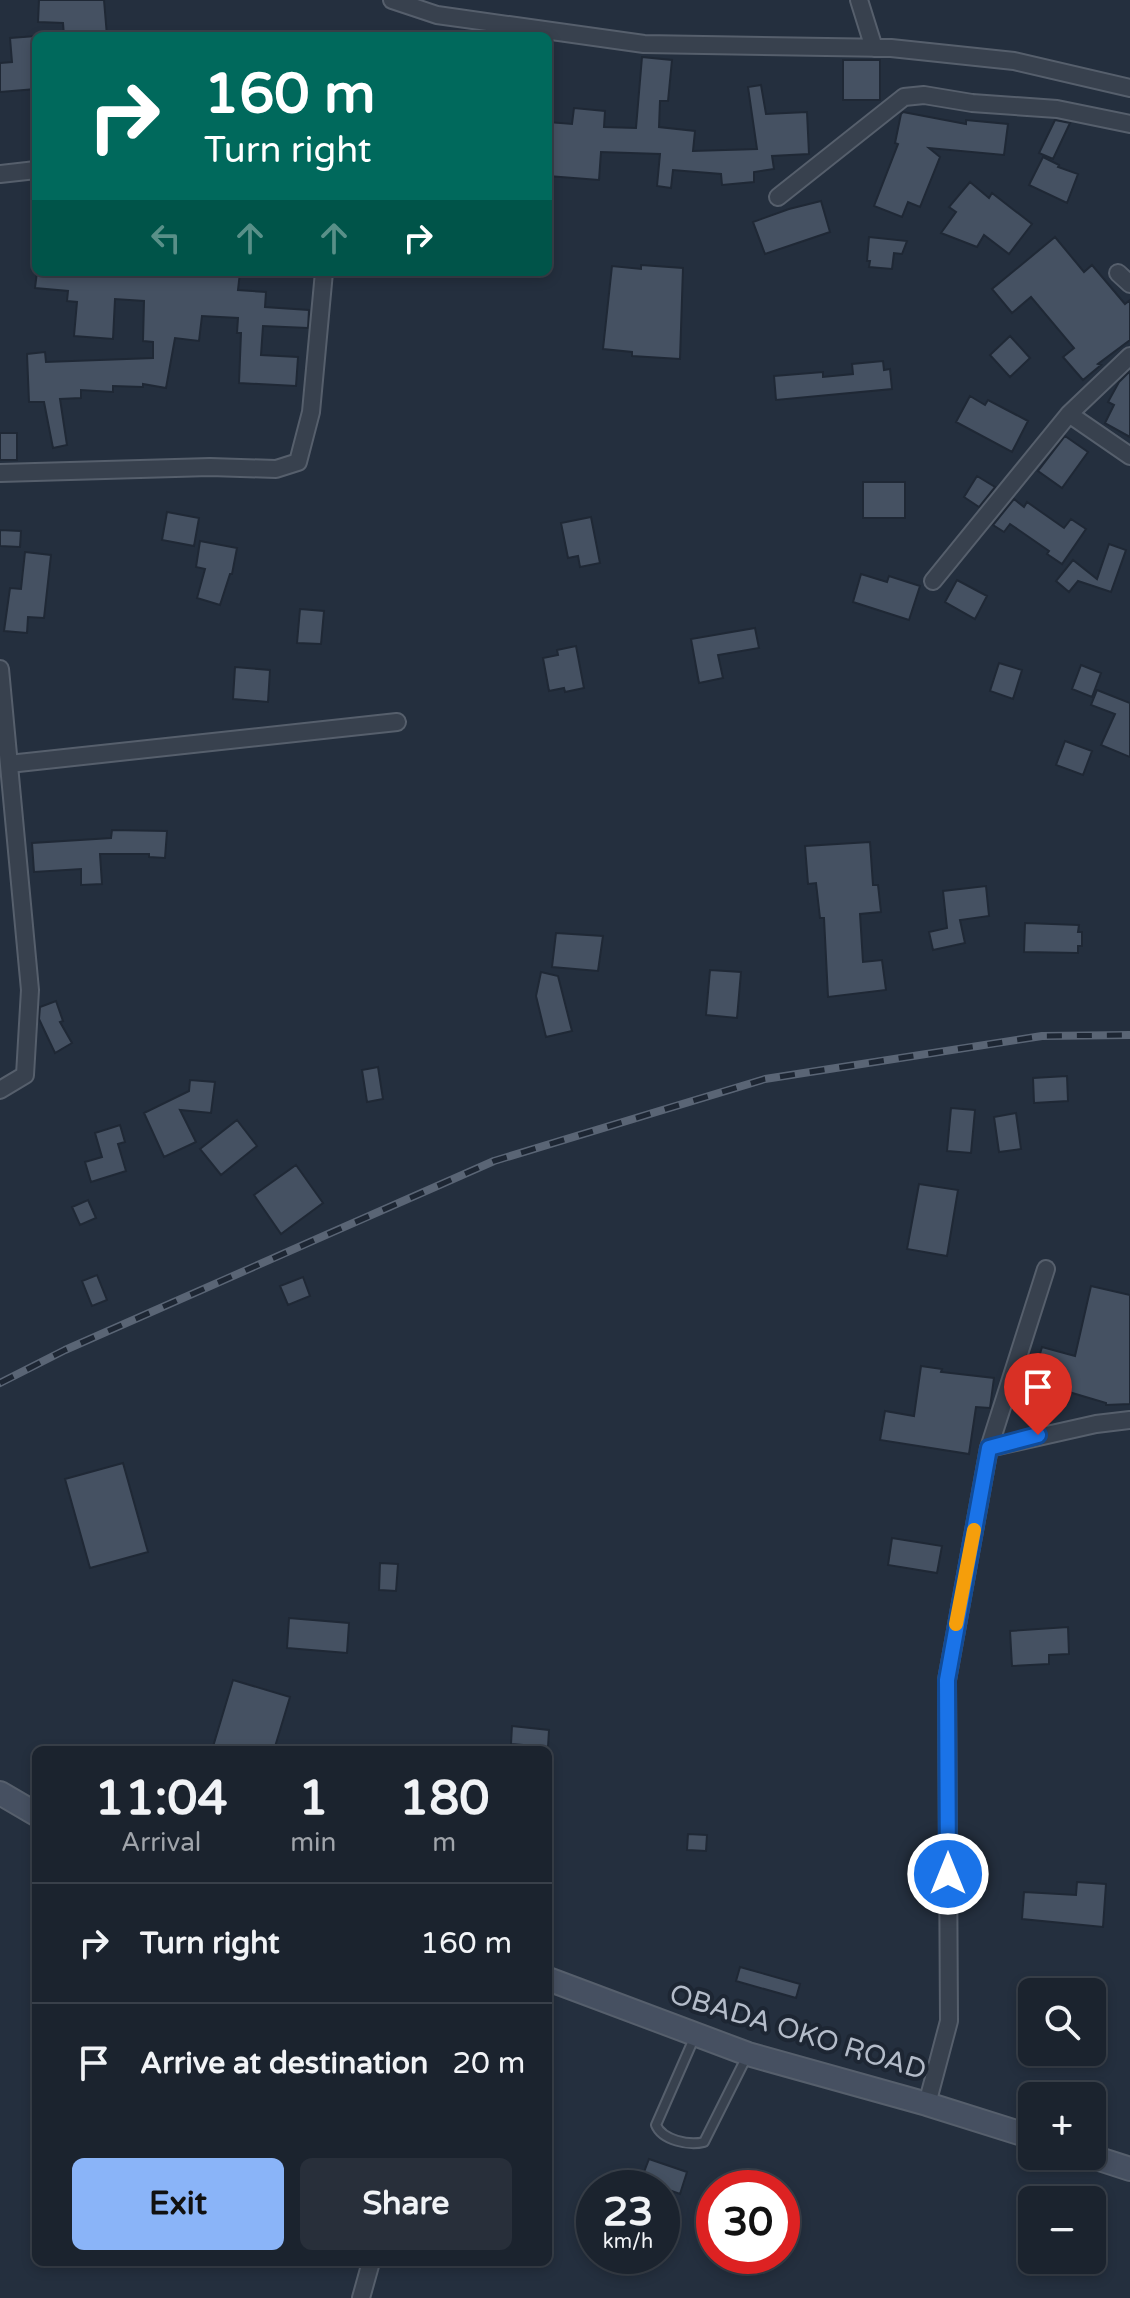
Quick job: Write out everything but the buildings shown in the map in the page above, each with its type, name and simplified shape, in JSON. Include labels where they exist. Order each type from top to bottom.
[{"type":"main road","points":[[0,1793],[32,1812]]},
{"type":"main road","name":"OBADA OKO ROAD","points":[[552,1981],[748,2054],[1018,2133]]},
{"type":"main road","points":[[1106,2161],[1130,2169]]},
{"type":"street","points":[[392,0],[437,15],[644,44],[874,48],[1014,61],[1130,88]]},
{"type":"street","points":[[859,0],[874,48]]},
{"type":"street","points":[[778,197],[904,97],[924,95],[972,103],[1057,109],[1130,124]]},
{"type":"street","points":[[0,174],[32,170]]},
{"type":"street","points":[[0,473],[210,467],[276,469],[298,462],[311,412],[324,276]]},
{"type":"street","points":[[933,581],[1069,414],[1130,356]]},
{"type":"street","points":[[1069,414],[1130,456]]},
{"type":"street","points":[[0,669],[30,990],[25,1075],[0,1090]]},
{"type":"street","points":[[9,764],[397,722]]},
{"type":"street","points":[[927,2104],[949,2021],[947,1680],[989,1448],[1046,1269]]},
{"type":"street","points":[[989,1448],[1081,1426],[1130,1420]]},
{"type":"street","points":[[361,2298],[370,2266]]},
{"type":"lane","points":[[695,2035],[656,2125],[662,2134],[691,2145],[704,2142],[748,2054]]},
{"type":"railway","points":[[0,1383],[65,1350],[494,1161],[765,1079],[1042,1036],[1130,1035]]},
{"type":"slow traffic","points":[[956,1624],[974,1530]]},
{"type":"route","points":[[948,1874],[947,1680],[989,1448],[1038,1435]]}]
